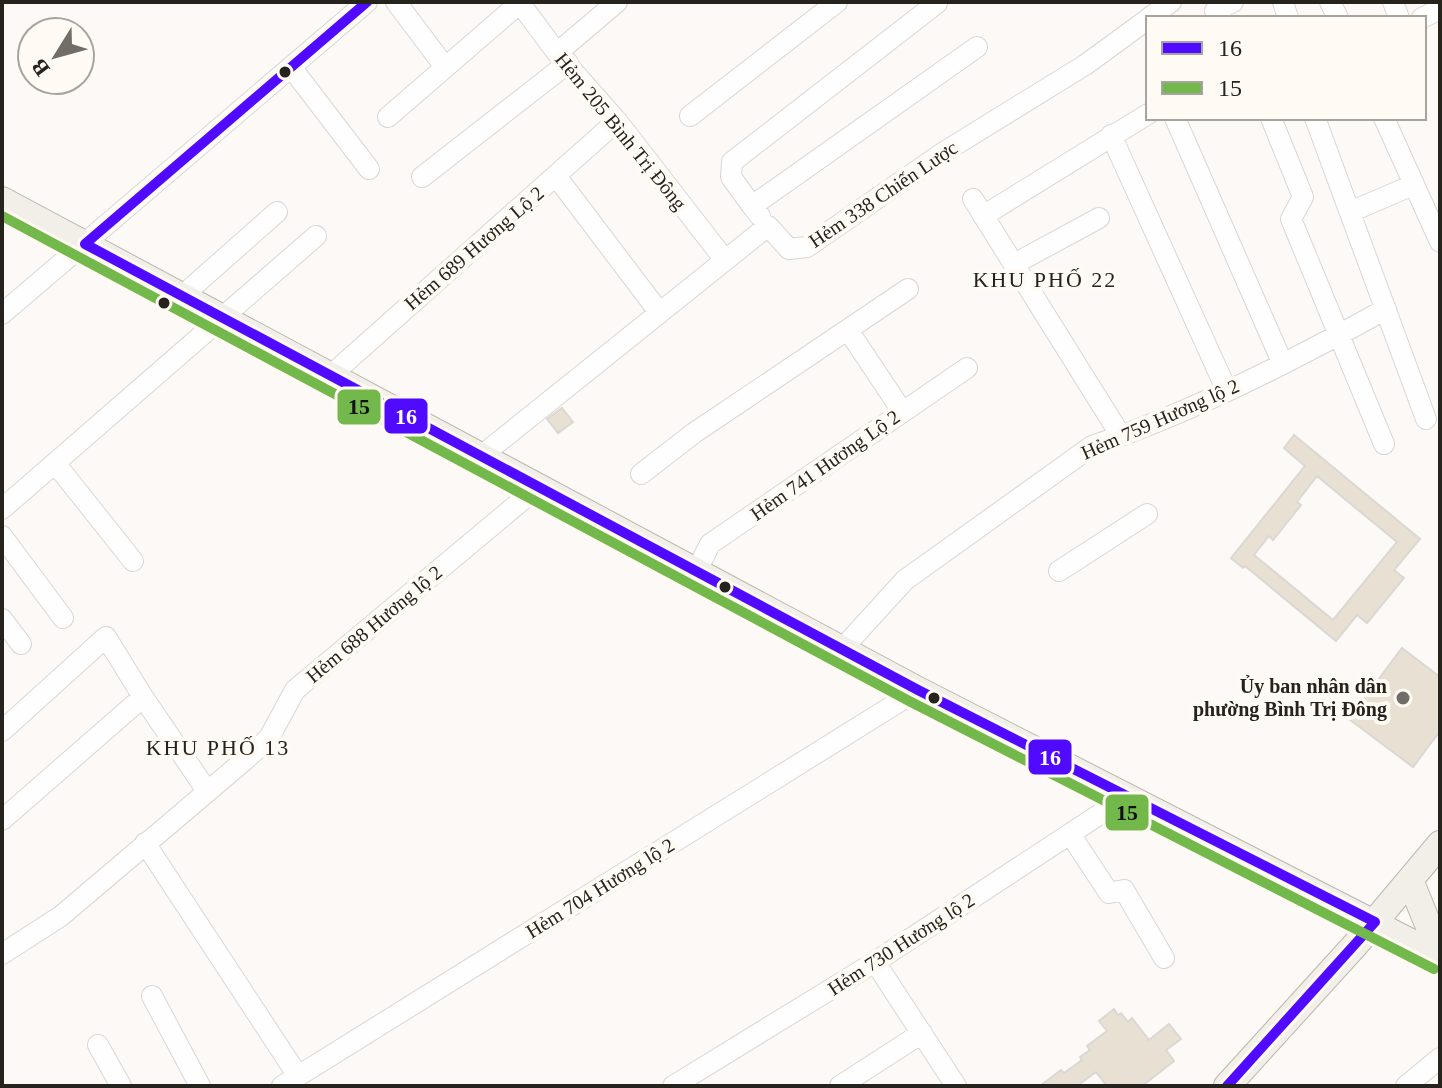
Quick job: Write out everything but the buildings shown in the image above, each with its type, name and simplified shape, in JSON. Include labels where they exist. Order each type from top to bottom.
[{"type":"main road","points":[[2,200],[918,690],[1440,956]]},
{"type":"main road","points":[[1227,1086],[1375,922],[1440,844]]},
{"type":"main road","points":[[1410,880],[1440,956]]},
{"type":"street","points":[[2,314],[367,2]]},
{"type":"street","points":[[396,2],[445,67]]},
{"type":"street","points":[[388,117],[520,2]]},
{"type":"street","name":"Hẻm 205 Bình Trị Đông","points":[[520,2],[724,259]]},
{"type":"street","points":[[422,177],[563,58],[617,2]]},
{"type":"street","points":[[690,116],[837,2]]},
{"type":"street","name":"Hẻm 338 Chiến Lược","points":[[1151,16],[1171,2]]},
{"type":"street","points":[[481,456],[768,226],[731,177],[732,162],[937,3]]},
{"type":"street","name":"Hẻm 338 Chiến Lược","points":[[768,226],[789,249],[807,247],[944,152],[1085,65],[1146,19]]},
{"type":"street","points":[[752,206],[977,47]]},
{"type":"street","points":[[291,67],[369,169]]},
{"type":"street","points":[[1121,436],[978,208],[1146,115]]},
{"type":"street","points":[[1176,120],[1282,362]]},
{"type":"street","points":[[1272,120],[1303,197],[1291,219],[1384,444]]},
{"type":"street","points":[[1316,120],[1426,419]]},
{"type":"street","points":[[1385,120],[1440,242]]},
{"type":"street","name":"Hẻm 689 Hương Lộ 2","points":[[330,376],[617,121]]},
{"type":"street","points":[[1111,135],[1227,391]]},
{"type":"street","points":[[556,176],[659,312]]},
{"type":"street","points":[[1350,212],[1413,185]]},
{"type":"street","points":[[181,297],[277,212]]},
{"type":"street","points":[[1014,264],[1099,218]]},
{"type":"street","points":[[2,509],[316,236]]},
{"type":"street","points":[[641,474],[694,433],[908,289]]},
{"type":"street","name":"Hẻm 759 Hương lộ 2","points":[[843,648],[905,580],[1092,446],[1227,391],[1386,309]]},
{"type":"street","points":[[848,330],[902,411]]},
{"type":"street","name":"Hẻm 741 Hương Lộ 2","points":[[696,572],[710,544],[967,368]]},
{"type":"street","points":[[55,463],[133,561]]},
{"type":"street","name":"Hẻm 688 Hương lộ 2","points":[[2,954],[61,916],[269,738],[295,690],[538,487]]},
{"type":"street","points":[[1059,571],[1147,514]]},
{"type":"street","points":[[2,536],[63,618]]},
{"type":"street","points":[[2,619],[21,644]]},
{"type":"street","points":[[2,731],[106,637],[207,791]]},
{"type":"street","name":"Hẻm 704 Hương lộ 2","points":[[290,1081],[918,690]]},
{"type":"street","points":[[2,820],[143,697]]},
{"type":"street","name":"Hẻm 730 Hương lộ 2","points":[[673,1086],[875,962],[1126,797]]},
{"type":"street","points":[[1070,834],[1109,893],[1124,890],[1164,958]]},
{"type":"street","points":[[145,843],[290,1081]]},
{"type":"street","points":[[875,962],[956,1086]]},
{"type":"street","points":[[152,996],[200,1086]]},
{"type":"street","points":[[840,1086],[922,1033]]},
{"type":"street","points":[[98,1045],[121,1086]]},
{"type":"street","points":[[1406,1086],[1436,1069]]},
{"type":"transit line","name":"16","points":[[85,244],[367,2]]},
{"type":"transit line","name":"15","points":[[2,216],[911,702],[1434,969]]},
{"type":"transit line","name":"16","points":[[85,244],[918,690],[1375,922]]},
{"type":"transit line","name":"16","points":[[1227,1086],[1375,922]]},
{"type":"place","name":"Ủy ban nhân dân phường Bình Trị Đông","points":[[1403,698]]},
{"type":"district","name":"KHU PHỐ 22","points":[[1045,279]]},
{"type":"district","name":"KHU PHỐ 13","points":[[218,747]]}]
